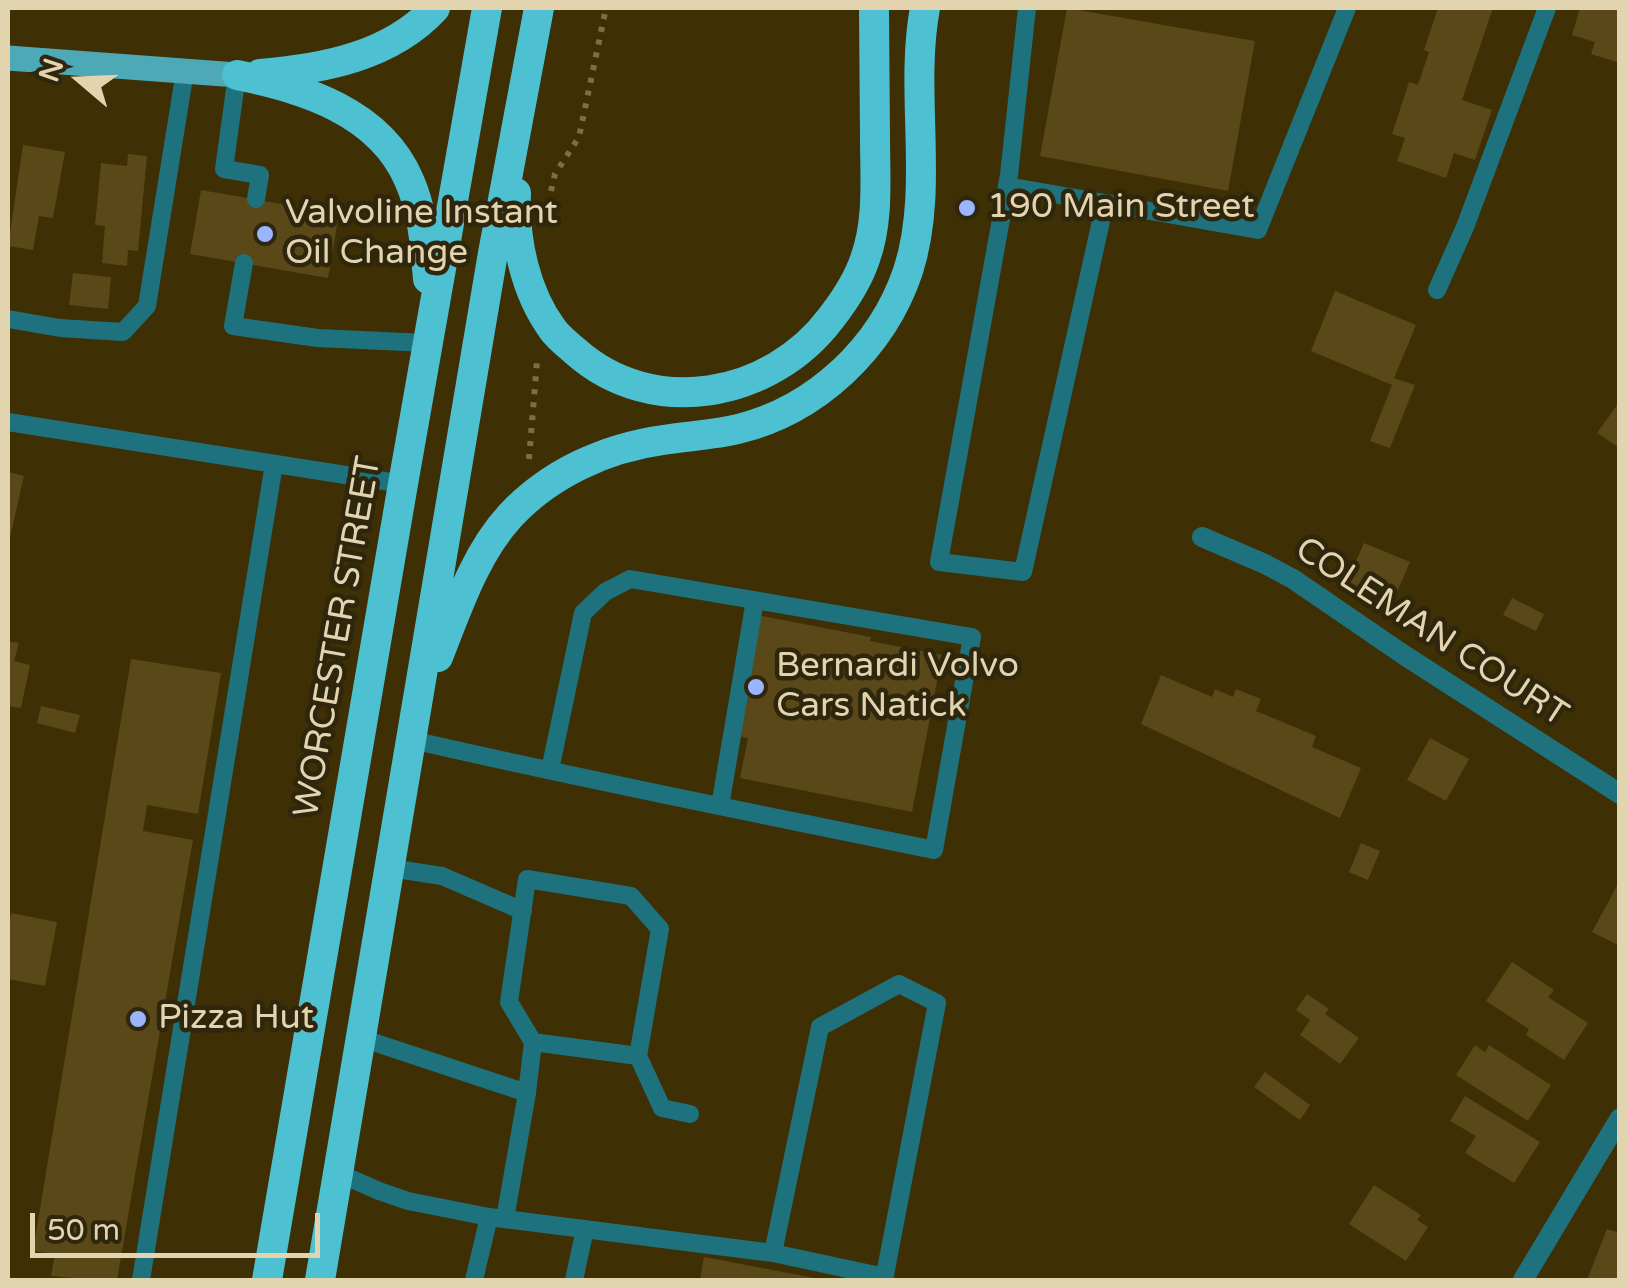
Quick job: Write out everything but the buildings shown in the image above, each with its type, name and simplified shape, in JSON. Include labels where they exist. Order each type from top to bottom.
[{"type":"highway","points":[[236,76],[278,73],[367,54],[408,32],[435,8]]},
{"type":"highway","name":"WORCESTER STREET","points":[[267,1280],[487,8]]},
{"type":"highway","points":[[320,1280],[539,8]]},
{"type":"highway","points":[[521,100],[516,204],[519,244],[527,278],[555,333],[590,364],[640,388],[696,392],[726,387],[778,367],[823,330],[855,282],[866,256],[876,192],[874,8]]},
{"type":"highway","points":[[412,740],[439,656],[472,576],[509,517],[527,500],[588,460],[620,449],[734,430],[784,413],[829,384],[856,359],[876,332],[895,302],[916,234],[920,52],[925,8]]},
{"type":"highway","points":[[236,76],[285,86],[343,110],[382,138],[393,152],[411,184],[424,231],[427,343]]},
{"type":"main road","points":[[8,58],[236,76]]},
{"type":"street","name":"COLEMAN COURT","points":[[1202,537],[1294,579],[1620,794]]},
{"type":"street","points":[[1523,1280],[1620,1118]]},
{"type":"lane","points":[[1027,8],[1008,181],[939,562],[1023,572],[1104,204]]},
{"type":"lane","points":[[1008,181],[1104,204],[1258,230],[1347,8]]},
{"type":"lane","points":[[1437,290],[1548,8]]},
{"type":"lane","points":[[8,319],[60,328],[123,332],[147,306],[185,71]]},
{"type":"lane","points":[[236,76],[224,169],[260,175],[256,200]]},
{"type":"lane","points":[[244,263],[234,326],[318,338],[427,343]]},
{"type":"lane","points":[[8,422],[402,484]]},
{"type":"lane","points":[[141,1280],[274,464]]},
{"type":"lane","points":[[412,740],[550,770],[720,806],[934,850],[972,638],[630,578],[604,592],[583,613],[550,770]]},
{"type":"lane","points":[[720,806],[755,600]]},
{"type":"lane","points":[[390,868],[442,876],[522,911]]},
{"type":"lane","points":[[474,1280],[497,1218],[527,1093],[533,1042],[510,1002],[527,879],[630,896],[660,929],[638,1056],[662,1108],[690,1114]]},
{"type":"lane","points":[[338,1173],[408,1201],[497,1218],[773,1253],[884,1279],[937,1003],[899,984],[820,1027],[773,1253]]},
{"type":"lane","points":[[361,1038],[527,1093]]},
{"type":"lane","points":[[533,1042],[638,1056]]},
{"type":"lane","points":[[574,1280],[584,1229]]},
{"type":"place","name":"190 Main Street","points":[[967,208]]},
{"type":"place","name":"Valvoline Instant Oil Change","points":[[265,234]]},
{"type":"place","name":"Bernardi Volvo Cars Natick","points":[[756,687]]},
{"type":"place","name":"Pizza Hut","points":[[138,1019]]}]
